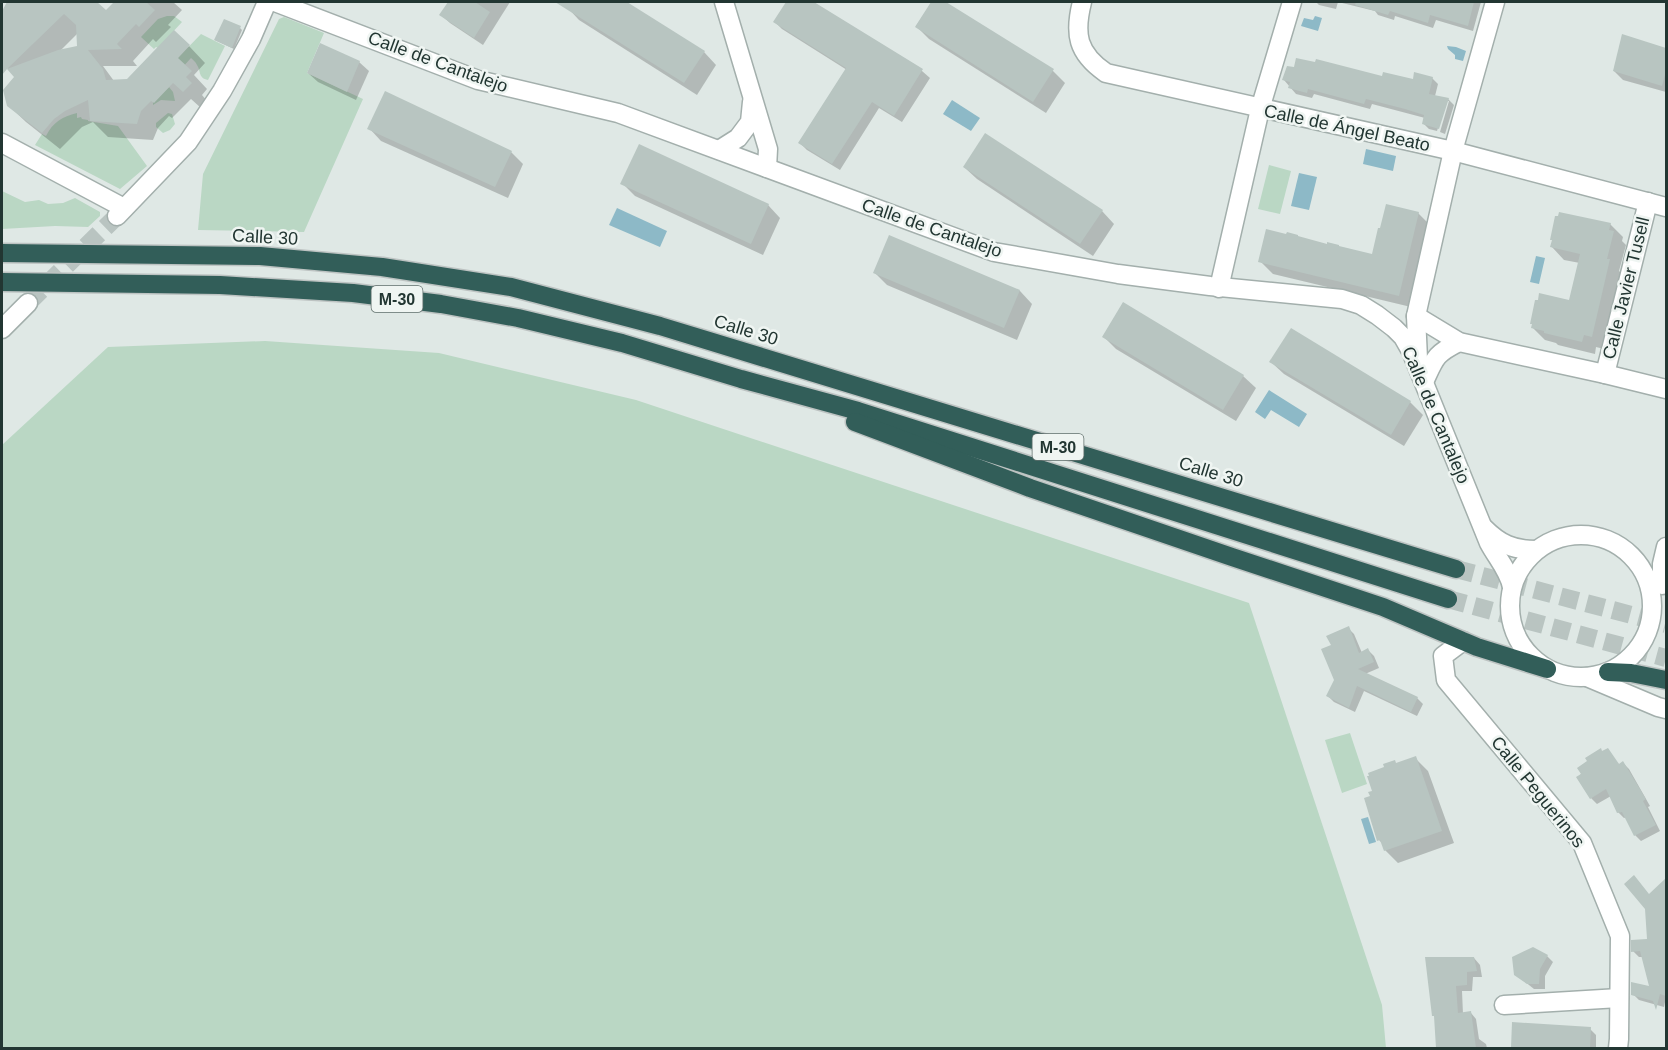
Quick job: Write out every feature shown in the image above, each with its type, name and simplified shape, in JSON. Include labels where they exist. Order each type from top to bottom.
[{"type":"highway","name":"Calle 30","points":[[2,253],[260,256],[382,267],[511,287],[660,326],[1456,569]]},
{"type":"highway","name":"M-30","points":[[2,282],[220,285],[353,293],[441,304],[518,318],[622,343],[858,411],[1448,599]]},
{"type":"highway","points":[[2,287],[43,283]]},
{"type":"highway","points":[[741,379],[1030,488],[1383,607],[1477,647],[1547,669]]},
{"type":"highway","points":[[1608,672],[1632,673],[1666,680]]},
{"type":"street","points":[[2,143],[121,212],[188,142],[222,91],[251,39],[267,2]]},
{"type":"street","name":"Calle de Cantalejo","points":[[275,2],[478,80],[618,113],[994,252],[1118,274],[1219,288],[1342,299],[1361,305],[1403,337],[1421,374],[1494,553],[1512,587]]},
{"type":"street","points":[[724,2],[768,149],[768,168]]},
{"type":"street","name":"Calle de Ángel Beato","points":[[1082,2],[1078,37],[1086,56],[1106,73],[1454,152],[1666,207]]},
{"type":"street","points":[[1219,288],[1260,109],[1292,2]]},
{"type":"street","points":[[1421,374],[1416,316],[1454,152],[1495,2]]},
{"type":"street","points":[[719,150],[738,138],[750,122],[753,94]]},
{"type":"street","name":"Calle Javier Tusell","points":[[1605,374],[1648,202]]},
{"type":"street","points":[[2,328],[28,303]]},
{"type":"street","points":[[1394,328],[1407,323],[1416,316]]},
{"type":"street","points":[[1416,316],[1459,342],[1666,389]]},
{"type":"street","points":[[1421,374],[1435,358],[1459,342]]},
{"type":"street","name":"Calle de Cantalejo","points":[[1483,525],[1490,534],[1510,547],[1520,550],[1536,550]]},
{"type":"street","points":[[1659,584],[1625,550],[1612,542],[1594,536],[1572,535],[1549,542],[1536,550],[1519,569],[1512,587],[1509,607],[1515,634],[1529,655],[1547,669],[1567,676],[1587,677],[1608,672],[1625,663],[1638,649],[1648,630],[1659,584],[1666,547]]},
{"type":"street","name":"Calle Peguerinos","points":[[1463,640],[1443,656],[1446,680],[1582,843],[1620,936],[1618,1048]]},
{"type":"street","points":[[1587,677],[1666,709]]},
{"type":"street","points":[[1504,1005],[1619,998]]},
{"type":"green space","points":[[174,16],[182,22],[158,48],[154,49],[141,37],[158,19]]},
{"type":"green space","points":[[284,17],[324,33],[307,73],[363,99],[304,232],[198,230],[203,174],[279,19]]},
{"type":"green space","points":[[201,34],[225,46],[208,80],[201,76],[197,64],[191,58],[181,69],[174,62]]},
{"type":"green space","points":[[169,87],[175,101],[161,100],[153,105],[153,102]]},
{"type":"green space","points":[[77,113],[77,118],[118,126],[147,166],[120,189],[35,145],[42,134],[46,136],[58,121]]},
{"type":"green space","points":[[168,113],[172,114],[175,124],[163,133],[156,127],[156,123]]},
{"type":"green space","points":[[1269,165],[1291,171],[1280,214],[1258,209]]},
{"type":"green space","points":[[2,191],[25,202],[39,200],[48,204],[63,203],[75,198],[100,212],[100,216],[88,227],[2,229]]},
{"type":"green space","points":[[265,341],[439,353],[636,400],[1249,603],[1382,1005],[1386,1048],[2,1048],[2,445],[108,347]]},
{"type":"green space","points":[[1350,733],[1367,784],[1342,793],[1325,740]]},
{"type":"water","points":[[1315,16],[1322,18],[1318,31],[1301,26],[1304,18],[1313,20]]},
{"type":"water","points":[[1447,46],[1466,51],[1463,61],[1455,59],[1455,55]]},
{"type":"water","points":[[952,100],[980,118],[971,131],[943,114]]},
{"type":"water","points":[[1366,149],[1396,156],[1393,171],[1363,164]]},
{"type":"water","points":[[1299,173],[1317,177],[1309,210],[1291,206]]},
{"type":"water","points":[[617,208],[667,231],[660,247],[609,225]]},
{"type":"water","points":[[1536,256],[1545,258],[1539,284],[1530,282]]},
{"type":"water","points":[[1269,390],[1307,414],[1299,427],[1271,410],[1265,419],[1255,412]]},
{"type":"water","points":[[1368,817],[1376,842],[1369,844],[1361,819]]},
{"type":"building","points":[[7,2],[97,2],[106,10],[114,2],[146,2],[155,10],[139,27],[136,24],[117,44],[122,49],[88,50],[103,69],[106,80],[127,79],[174,30],[190,45],[178,58],[192,71],[186,77],[192,83],[183,92],[173,83],[154,103],[151,101],[141,111],[137,124],[90,121],[88,100],[65,111],[54,119],[42,133],[7,106],[3,90],[14,77],[7,69],[2,75],[2,11]],"holes":[[[64,14],[76,25],[77,46],[58,50],[7,69]]]},
{"type":"building","points":[[448,2],[475,2],[490,12],[474,38],[439,15]]},
{"type":"building","points":[[555,2],[627,2],[705,51],[684,83]]},
{"type":"building","points":[[786,2],[814,2],[923,69],[894,116],[872,102],[832,164],[798,143],[846,68],[773,22]]},
{"type":"building","points":[[931,2],[946,2],[1054,69],[1033,102],[915,27]]},
{"type":"building","points":[[1356,2],[1474,2],[1468,26],[1430,15],[1428,23],[1390,11],[1388,15],[1355,5]]},
{"type":"building","points":[[224,19],[241,26],[232,48],[214,40]]},
{"type":"building","points":[[1622,34],[1666,48],[1666,71],[1662,86],[1613,71]]},
{"type":"building","points":[[320,43],[360,61],[347,92],[307,73]]},
{"type":"building","points":[[1296,58],[1315,62],[1316,59],[1382,76],[1383,72],[1413,79],[1414,72],[1433,77],[1429,94],[1449,98],[1439,129],[1422,124],[1424,115],[1405,109],[1366,99],[1364,104],[1308,89],[1307,93],[1288,88],[1290,82],[1282,80],[1287,66],[1294,67]]},
{"type":"building","points":[[385,91],[512,151],[495,187],[367,129]]},
{"type":"building","points":[[985,133],[1103,210],[1080,244],[963,167]]},
{"type":"building","points":[[639,144],[769,204],[751,244],[620,184]]},
{"type":"building","points":[[1386,204],[1419,212],[1399,296],[1258,262],[1266,229],[1286,234],[1287,232],[1372,254]]},
{"type":"building","points":[[1559,212],[1611,223],[1609,230],[1614,231],[1592,337],[1584,335],[1582,342],[1544,333],[1544,331],[1531,328],[1532,324],[1530,324],[1535,300],[1538,300],[1539,293],[1569,300],[1580,254],[1550,247],[1555,216],[1558,216]]},
{"type":"building","points":[[889,235],[1020,290],[1004,328],[873,273]]},
{"type":"building","points":[[1123,302],[1244,375],[1223,410],[1102,337]]},
{"type":"building","points":[[1291,328],[1411,401],[1391,435],[1269,362]]},
{"type":"building","points":[[1349,626],[1359,653],[1368,648],[1374,662],[1358,669],[1418,697],[1411,712],[1357,686],[1349,708],[1326,696],[1334,680],[1321,649],[1331,645],[1326,636]]},
{"type":"building","points":[[1601,748],[1602,751],[1608,748],[1619,764],[1623,761],[1646,799],[1643,801],[1656,825],[1634,836],[1622,812],[1617,813],[1606,789],[1590,799],[1576,777],[1581,774],[1577,768],[1587,761],[1585,758]]},
{"type":"building","points":[[1416,756],[1442,831],[1384,851],[1380,840],[1377,841],[1364,798],[1370,796],[1368,792],[1372,791],[1368,773],[1384,767],[1383,764],[1395,760],[1396,763]]},
{"type":"building","points":[[1634,875],[1649,894],[1666,878],[1666,996],[1660,994],[1656,1010],[1653,1001],[1631,995],[1631,982],[1649,986],[1640,951],[1631,952],[1631,940],[1647,939],[1645,909],[1624,884]]},
{"type":"building","points":[[1533,947],[1548,955],[1540,969],[1539,984],[1527,984],[1514,975],[1512,957]]},
{"type":"building","points":[[1425,957],[1474,957],[1477,971],[1467,972],[1467,985],[1456,986],[1458,1013],[1471,1011],[1476,1048],[1436,1048],[1434,1016],[1432,1016]]},
{"type":"building","points":[[1512,1022],[1591,1027],[1590,1048],[1511,1048]]},
{"type":"tunnel","points":[[28,303],[117,216]]},
{"type":"tunnel","points":[[1456,569],[1666,624]]},
{"type":"tunnel","points":[[1448,599],[1666,658]]}]
